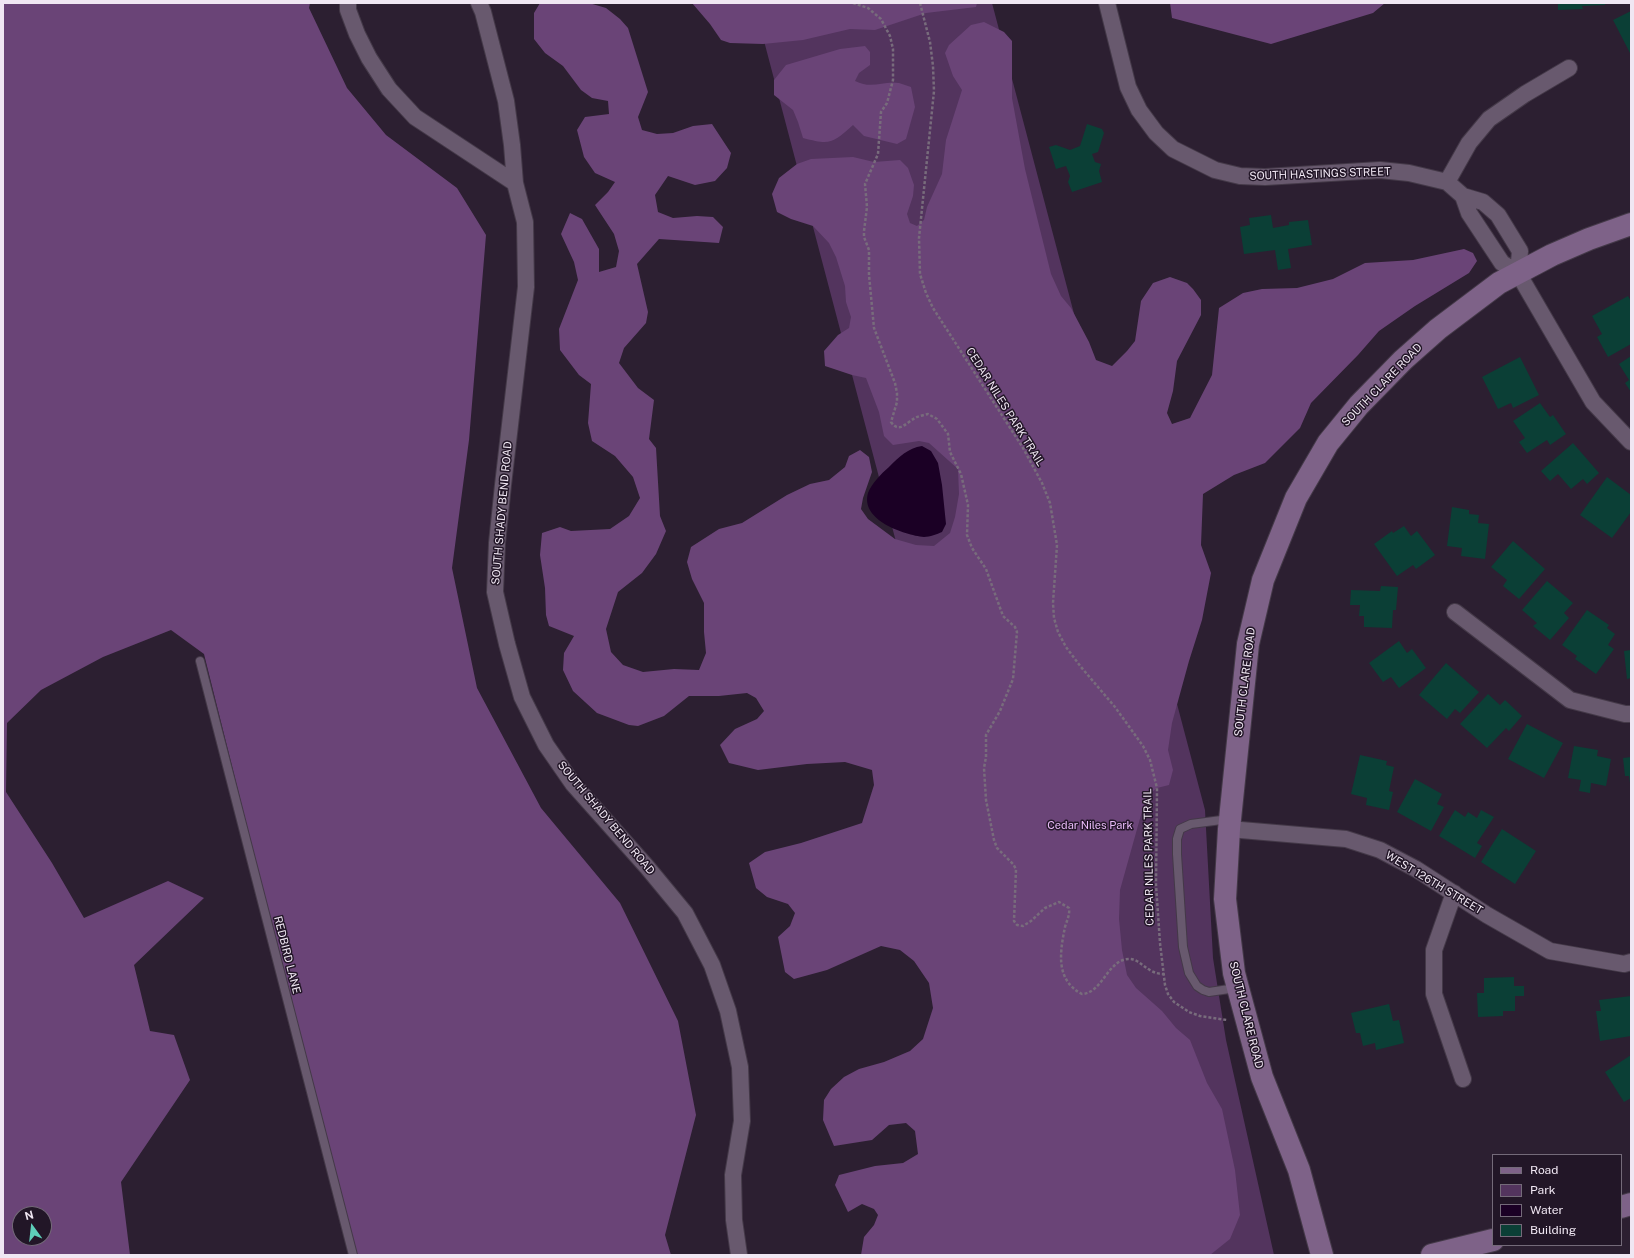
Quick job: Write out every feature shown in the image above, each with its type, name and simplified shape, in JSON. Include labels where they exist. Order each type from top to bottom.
[{"type":"street","points":[[348,3],[348,10],[357,34],[369,58],[390,90],[415,117],[515,183]]},
{"type":"street","name":"SOUTH SHADY BEND ROAD","points":[[479,3],[483,12],[506,101],[515,183],[525,222],[526,287],[497,543],[495,592],[506,644],[522,697],[546,745],[573,784],[647,867],[685,913],[712,965],[728,1011],[740,1068],[742,1121],[733,1175],[734,1220],[740,1255]]},
{"type":"street","name":"SOUTH HASTINGS STREET","points":[[1107,3],[1128,87],[1139,110],[1156,133],[1173,149],[1190,159],[1215,170],[1240,176],[1265,177],[1380,170],[1409,173],[1447,182],[1463,196],[1483,202],[1498,215],[1520,250],[1518,273]]},
{"type":"street","points":[[1447,182],[1469,143],[1489,119],[1525,94],[1569,68]]},
{"type":"street","name":"SOUTH HASTINGS STREET","points":[[1463,196],[1469,213],[1502,263],[1518,273],[1593,402],[1631,442]]},
{"type":"street","name":"SOUTH CLARE ROAD","points":[[1322,1255],[1299,1170],[1262,1077],[1234,973],[1225,899],[1229,824],[1248,644],[1263,580],[1296,498],[1328,443],[1359,405],[1403,360],[1444,324],[1499,283],[1552,255],[1588,239],[1631,224]]},
{"type":"street","points":[[1455,612],[1570,700],[1625,714],[1631,714]]},
{"type":"street","name":"WEST 126TH STREET","points":[[1229,824],[1346,839],[1380,850],[1416,869],[1454,894],[1550,951],[1624,964],[1631,962]]},
{"type":"street","points":[[1454,894],[1434,950],[1434,994],[1463,1079]]},
{"type":"street","points":[[1432,1255],[1492,1240]]},
{"type":"lane","name":"REDBIRD LANE","points":[[200,661],[353,1255]]},
{"type":"lane","points":[[1229,824],[1191,824],[1180,830],[1177,839],[1177,854],[1183,947],[1189,973],[1197,986],[1209,992],[1238,988]]},
{"type":"path","points":[[853,3],[868,8],[881,19],[890,36],[893,49],[894,80],[887,103],[881,112],[878,154],[865,184],[867,207],[864,231],[864,237],[869,250],[869,275],[874,328],[895,383],[897,393],[897,402],[891,422],[898,428],[904,427],[914,418],[928,414],[937,419],[946,430],[948,434],[950,452],[960,474],[968,505],[967,535],[972,548],[986,569],[1003,616],[1015,627],[1017,632],[1013,679],[1000,712],[986,735],[986,757],[984,768],[986,800],[994,840],[997,848],[1016,869],[1014,921],[1017,925],[1022,926],[1052,904],[1059,902],[1069,908],[1070,914],[1062,942],[1062,969],[1067,984],[1082,994],[1092,991],[1104,976],[1123,960],[1134,960],[1151,972],[1164,974]]},
{"type":"path","name":"CEDAR NILES PARK TRAIL","points":[[920,3],[930,42],[934,91],[919,238],[920,274],[933,308],[1023,448],[1042,483],[1052,515],[1057,545],[1053,603],[1054,618],[1058,632],[1066,647],[1080,667],[1115,707],[1143,746],[1150,760],[1157,788],[1156,885],[1164,974],[1168,994],[1174,1002],[1181,1007],[1200,1016],[1226,1020]]},
{"type":"green space","points":[[3,3],[310,3],[309,8],[347,88],[386,135],[457,188],[486,235],[469,440],[452,568],[477,688],[541,808],[620,903],[678,1021],[696,1115],[665,1235],[671,1255],[354,1255],[204,654],[171,630],[103,657],[41,690],[7,723],[6,792],[52,863],[84,918],[168,881],[204,898],[134,965],[150,1031],[174,1035],[190,1080],[121,1182],[130,1255],[3,1255]]},
{"type":"green space","points":[[540,3],[589,3],[606,8],[620,19],[628,28],[648,92],[638,117],[642,130],[657,134],[673,133],[693,126],[712,124],[731,153],[727,168],[715,181],[695,185],[668,176],[655,195],[658,212],[673,218],[697,216],[713,217],[723,227],[719,243],[659,239],[637,264],[648,312],[646,323],[624,348],[619,363],[638,388],[654,400],[649,439],[656,448],[660,516],[666,531],[656,554],[642,573],[618,592],[606,629],[611,652],[623,665],[643,672],[674,669],[699,670],[706,653],[704,603],[692,579],[687,562],[691,547],[719,529],[742,523],[787,495],[810,484],[829,480],[845,467],[849,456],[860,450],[869,457],[872,472],[863,498],[861,509],[868,519],[895,539],[916,545],[934,546],[950,533],[955,517],[959,494],[958,469],[929,443],[919,441],[893,445],[884,436],[879,412],[866,378],[825,366],[824,351],[838,335],[849,328],[851,317],[846,302],[845,286],[836,257],[829,243],[813,226],[791,219],[777,212],[772,194],[779,178],[797,164],[811,159],[853,157],[874,162],[900,160],[908,168],[914,185],[913,196],[907,214],[910,223],[917,226],[924,220],[927,207],[942,174],[946,140],[962,90],[953,76],[945,53],[949,45],[971,25],[984,22],[1004,32],[1012,41],[1012,98],[1025,169],[1051,274],[1061,296],[1071,308],[1089,342],[1096,360],[1112,366],[1135,341],[1141,301],[1153,283],[1170,277],[1187,283],[1201,300],[1201,315],[1177,361],[1173,391],[1167,413],[1172,424],[1190,418],[1212,375],[1219,308],[1243,293],[1262,289],[1297,288],[1333,279],[1365,263],[1413,260],[1464,249],[1473,253],[1477,261],[1469,273],[1415,306],[1379,331],[1358,355],[1311,403],[1300,428],[1265,463],[1234,475],[1203,494],[1201,545],[1211,573],[1202,620],[1172,723],[1168,750],[1173,770],[1169,785],[1157,788],[1146,797],[1120,890],[1119,919],[1122,950],[1127,975],[1136,988],[1162,1011],[1176,1028],[1190,1040],[1207,1083],[1222,1109],[1235,1170],[1240,1215],[1230,1239],[1210,1255],[861,1255],[864,1237],[874,1225],[878,1215],[874,1209],[862,1204],[848,1212],[835,1185],[839,1175],[875,1166],[903,1163],[918,1154],[915,1131],[906,1123],[889,1125],[872,1140],[834,1146],[823,1120],[824,1100],[831,1089],[844,1077],[859,1069],[884,1062],[910,1051],[923,1039],[933,1008],[929,983],[914,961],[900,950],[881,946],[827,970],[794,979],[785,972],[778,937],[790,926],[795,913],[788,904],[767,897],[756,888],[749,863],[765,852],[801,843],[862,823],[874,785],[872,770],[845,762],[807,764],[758,770],[729,763],[720,745],[735,729],[757,719],[764,711],[756,698],[747,693],[719,696],[689,696],[664,716],[638,726],[629,725],[597,713],[573,691],[563,670],[564,653],[574,636],[549,626],[546,615],[545,588],[540,555],[542,533],[560,527],[571,531],[610,529],[629,516],[640,498],[633,477],[615,456],[592,441],[588,423],[591,384],[579,375],[560,350],[559,329],[578,280],[574,262],[561,234],[570,213],[582,219],[599,249],[599,272],[616,267],[619,251],[614,234],[595,205],[608,192],[615,182],[595,173],[584,157],[577,130],[585,117],[609,114],[608,101],[592,98],[581,90],[563,66],[545,53],[534,39],[534,13]]},
{"type":"green space","points":[[692,3],[977,3],[976,7],[926,13],[875,30],[850,29],[803,40],[763,44],[730,43],[721,40],[710,24]]},
{"type":"green space","name":"Cedar Niles Park","points":[[754,3],[992,3],[1205,810],[1213,958],[1226,1040],[1274,1255],[1084,1255]]},
{"type":"green space","points":[[1170,3],[1385,3],[1373,13],[1271,44],[1172,18]]},
{"type":"green space","points":[[865,46],[870,52],[870,65],[859,73],[855,81],[867,85],[893,82],[911,87],[915,107],[906,139],[897,144],[864,136],[853,125],[840,136],[830,141],[819,142],[803,138],[793,110],[774,95],[774,80],[786,65],[840,49]]},
{"type":"water","points":[[922,446],[931,451],[938,463],[946,524],[942,532],[924,537],[906,533],[886,524],[877,518],[867,503],[868,493],[874,482],[904,454],[912,449]]},
{"type":"building","points":[[1558,3],[1605,3],[1605,5],[1582,6],[1583,9],[1558,10]]},
{"type":"building","points":[[1631,11],[1631,55],[1613,20]]},
{"type":"building","points":[[1087,124],[1102,129],[1104,133],[1098,152],[1092,154],[1095,162],[1101,164],[1099,171],[1102,182],[1072,192],[1068,182],[1070,176],[1066,166],[1056,169],[1049,147],[1056,145],[1070,150],[1080,146]]},
{"type":"building","points":[[1271,215],[1273,228],[1289,225],[1289,222],[1308,220],[1312,245],[1288,249],[1291,268],[1278,270],[1275,250],[1244,254],[1240,227],[1250,225],[1249,218]]},
{"type":"building","points":[[1628,296],[1631,301],[1631,344],[1608,357],[1597,337],[1602,334],[1592,316]]},
{"type":"building","points":[[1631,356],[1631,392],[1625,383],[1629,380],[1619,364]]},
{"type":"building","points":[[1520,357],[1539,395],[1513,408],[1511,403],[1498,409],[1482,377]]},
{"type":"building","points":[[1540,403],[1550,417],[1553,415],[1566,434],[1550,445],[1547,440],[1527,453],[1519,442],[1525,438],[1513,421]]},
{"type":"building","points":[[1573,443],[1599,473],[1587,484],[1583,479],[1571,489],[1558,474],[1550,481],[1541,471]]},
{"type":"building","points":[[1607,477],[1631,495],[1631,512],[1612,538],[1580,515]]},
{"type":"building","points":[[1452,507],[1469,510],[1469,514],[1479,515],[1478,523],[1489,524],[1485,559],[1461,556],[1462,548],[1447,546]]},
{"type":"building","points":[[1404,526],[1411,536],[1417,531],[1435,555],[1416,569],[1413,565],[1397,576],[1374,544],[1392,531],[1393,533]]},
{"type":"building","points":[[1513,541],[1545,569],[1519,599],[1503,586],[1507,580],[1491,567]]},
{"type":"building","points":[[1547,581],[1573,603],[1564,613],[1569,618],[1550,640],[1533,626],[1537,623],[1522,610]]},
{"type":"building","points":[[1381,586],[1398,587],[1396,610],[1393,610],[1392,628],[1364,627],[1364,616],[1359,616],[1360,605],[1350,605],[1351,590],[1380,591]]},
{"type":"building","points":[[1587,610],[1609,625],[1607,628],[1615,634],[1608,645],[1614,649],[1596,674],[1575,659],[1577,656],[1562,645]]},
{"type":"building","points":[[1399,641],[1407,653],[1412,649],[1426,668],[1399,688],[1391,677],[1383,682],[1369,663]]},
{"type":"building","points":[[1631,650],[1631,678],[1627,679],[1624,651]]},
{"type":"building","points":[[1446,663],[1479,692],[1460,713],[1455,709],[1447,719],[1419,695]]},
{"type":"building","points":[[1488,694],[1500,705],[1505,700],[1522,716],[1509,731],[1506,728],[1487,748],[1460,724]]},
{"type":"building","points":[[1527,724],[1563,743],[1544,778],[1508,759]]},
{"type":"building","points":[[1574,746],[1598,750],[1597,756],[1611,759],[1606,786],[1591,783],[1590,793],[1579,791],[1581,780],[1568,778]]},
{"type":"building","points":[[1360,755],[1387,761],[1386,765],[1394,767],[1389,791],[1393,792],[1389,810],[1366,805],[1367,798],[1351,794]]},
{"type":"building","points":[[1631,757],[1630,783],[1629,776],[1625,776],[1623,758]]},
{"type":"building","points":[[1415,779],[1442,794],[1437,804],[1444,807],[1431,831],[1397,812]]},
{"type":"building","points":[[1455,810],[1465,817],[1468,812],[1477,818],[1481,810],[1494,817],[1477,843],[1482,846],[1475,858],[1439,836]]},
{"type":"building","points":[[1502,829],[1536,851],[1515,884],[1481,862]]},
{"type":"building","points":[[1514,977],[1514,986],[1524,986],[1524,996],[1515,996],[1515,1011],[1503,1011],[1503,1016],[1478,1017],[1477,993],[1484,993],[1484,978]]},
{"type":"building","points":[[1631,996],[1631,1036],[1600,1041],[1596,1011],[1601,1011],[1599,1000]]},
{"type":"building","points":[[1389,1004],[1393,1021],[1399,1020],[1404,1043],[1376,1050],[1375,1043],[1363,1046],[1360,1033],[1356,1033],[1351,1013]]},
{"type":"building","points":[[1631,1055],[1631,1098],[1624,1102],[1605,1072]]}]
